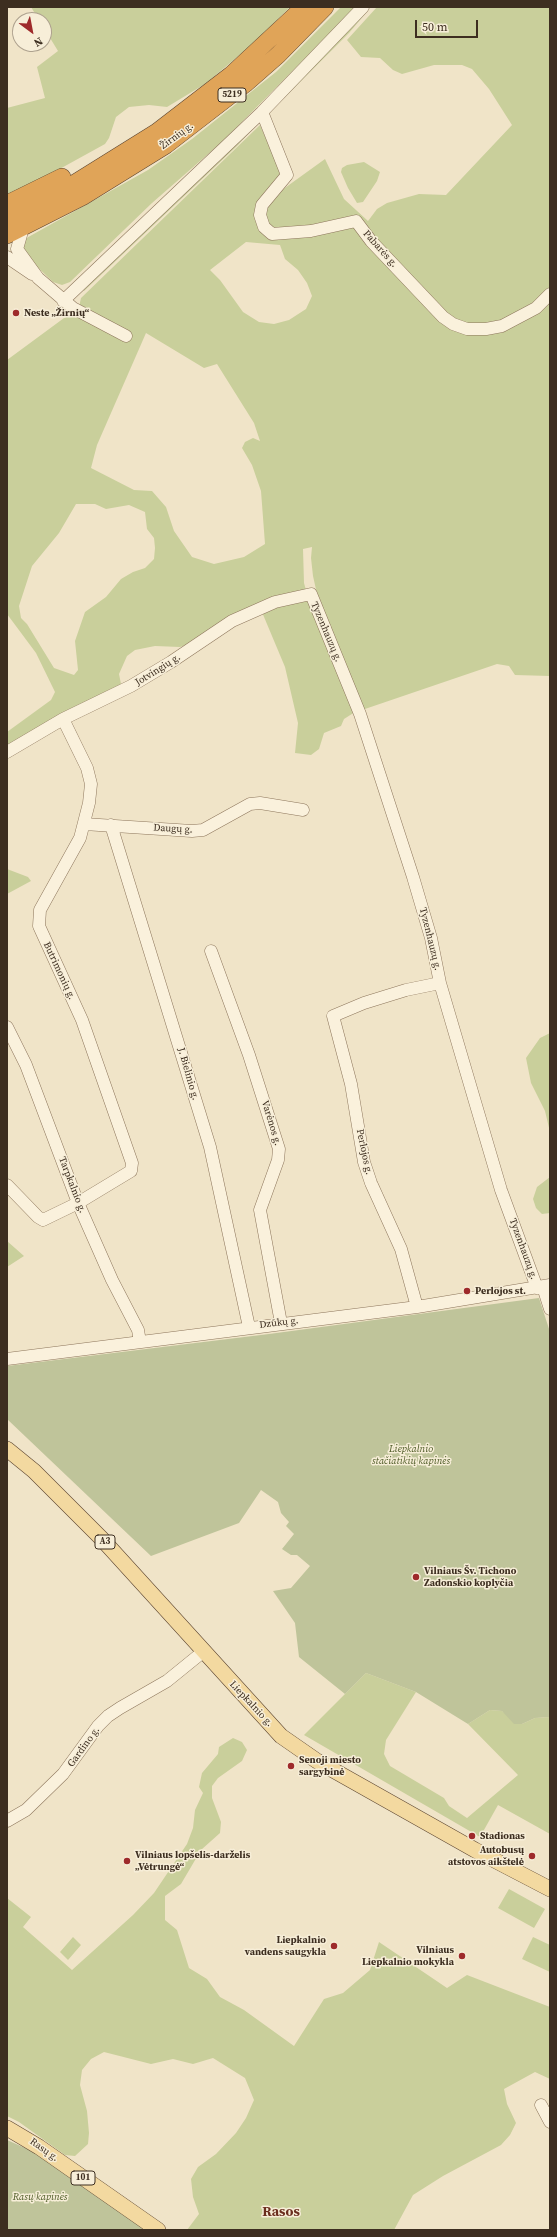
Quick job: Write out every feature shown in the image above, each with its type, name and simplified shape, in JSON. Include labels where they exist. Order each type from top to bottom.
[{"type":"highway","name":"Žirnių g.","points":[[7,218],[66,188],[112,160],[197,103],[262,49],[304,7]]},
{"type":"highway","name":"Žirnių g.","points":[[7,235],[82,197],[128,170],[209,114],[278,55],[325,7]]},
{"type":"highway","name":"5219","points":[[7,204],[197,103]]},
{"type":"main road","name":"Liepkalnio g.","points":[[7,1449],[34,1471],[101,1538],[263,1718],[281,1736],[298,1749],[475,1850],[550,1889]]},
{"type":"main road","name":"Rasų g.","points":[[7,2128],[40,2147],[158,2230]]},
{"type":"street","points":[[63,301],[262,112],[363,7]]},
{"type":"street","name":"Pabarės g.","points":[[262,112],[287,176],[262,205],[260,215],[264,227],[272,234],[311,231],[356,221],[371,241],[443,317],[453,324],[467,329],[486,329],[502,326],[536,308],[550,294]]},
{"type":"street","points":[[23,228],[17,249],[38,278]]},
{"type":"street","points":[[7,257],[38,278],[63,301],[126,336]]},
{"type":"street","name":"Jotvingių g.","points":[[7,752],[63,719],[131,686],[239,618],[275,602],[310,594]]},
{"type":"street","name":"Tyzenhauzų g.","points":[[310,594],[360,714],[413,877],[431,938],[440,983],[501,1190],[543,1287],[550,1309]]},
{"type":"street","name":"Butrimonių g.","points":[[63,719],[87,768],[91,784],[84,824],[70,857],[40,910],[39,926],[82,1020],[132,1163],[131,1171],[78,1202]]},
{"type":"street","name":"Daugų g.","points":[[84,824],[192,831],[203,830],[250,804],[260,803],[303,810]]},
{"type":"street","name":"J. Bielinio g.","points":[[111,825],[210,1147],[249,1327]]},
{"type":"street","name":"Varėnos g.","points":[[211,951],[249,1055],[279,1149],[278,1160],[260,1210],[281,1323]]},
{"type":"street","name":"Perlojos g.","points":[[417,1307],[401,1249],[371,1183],[364,1162],[351,1084],[333,1016],[364,1003],[406,990],[440,983]]},
{"type":"street","name":"Tarpkalnio g.","points":[[7,1027],[31,1077],[78,1202],[112,1280],[138,1330],[140,1342]]},
{"type":"street","points":[[7,1185],[40,1219],[46,1219],[78,1202]]},
{"type":"street","name":"Dzūkų g.","points":[[7,1359],[249,1327],[417,1307],[543,1287]]},
{"type":"street","name":"Gardino g.","points":[[7,1821],[26,1810],[63,1774],[98,1726],[108,1716],[166,1681],[204,1652]]},
{"type":"street","points":[[541,2105],[550,2122]]},
{"type":"green space","points":[[31,7],[290,7],[254,43],[205,84],[167,107],[149,105],[129,107],[116,117],[109,138],[105,144],[7,198],[7,108],[45,98],[37,67],[58,51],[52,41],[52,12],[34,12]]},
{"type":"green space","points":[[341,7],[356,7],[223,141],[152,203],[70,282],[62,285],[53,282],[26,256],[22,250],[23,240],[148,170],[192,139],[276,72]]},
{"type":"green space","points":[[371,7],[349,33],[269,113],[273,108]]},
{"type":"green space","points":[[377,7],[550,7],[550,676],[515,675],[509,666],[497,664],[362,710],[319,603],[313,576],[311,558],[312,547],[303,549],[304,583],[309,601],[355,712],[344,719],[341,726],[324,733],[319,749],[311,755],[295,753],[298,723],[285,667],[259,605],[189,644],[180,647],[155,646],[135,650],[127,656],[119,674],[121,684],[7,748],[7,732],[51,700],[55,692],[36,653],[7,614],[7,360],[79,307],[81,298],[260,125],[280,171],[282,190],[325,159],[344,199],[368,221],[377,209],[387,203],[419,194],[446,195],[512,125],[489,89],[472,69],[462,65],[434,65],[402,74],[393,70],[380,58],[361,57],[347,40]],"holes":[[[246,242],[280,245],[285,259],[298,270],[307,283],[312,296],[306,309],[289,320],[274,324],[259,322],[243,312],[220,280],[210,270]],[[146,333],[204,368],[217,364],[254,423],[260,441],[253,438],[245,442],[242,448],[252,465],[261,491],[265,544],[244,557],[214,564],[192,557],[174,531],[166,507],[152,491],[134,490],[91,468],[97,445]],[[76,504],[95,504],[106,509],[129,505],[145,512],[147,529],[154,538],[154,559],[145,568],[133,572],[121,579],[106,597],[85,612],[75,641],[78,670],[74,675],[54,668],[27,624],[21,618],[19,606],[32,566],[59,533]]]},
{"type":"green space","points":[[257,124],[238,145],[84,291],[84,290]]},
{"type":"green space","points":[[364,162],[380,172],[377,181],[363,202],[357,203],[341,172],[342,168],[347,165]]},
{"type":"green space","points":[[7,869],[28,877],[31,881],[7,894]]},
{"type":"green space","points":[[550,1033],[550,1132],[545,1111],[531,1083],[526,1058],[540,1038]]},
{"type":"green space","points":[[550,1177],[550,1213],[542,1214],[536,1208],[533,1199],[537,1187]]},
{"type":"green space","points":[[7,1241],[24,1256],[7,1267]]},
{"type":"green space","name":"Liepkalnio stačiatikių kapinės","points":[[539,1298],[550,1332],[550,1717],[535,1718],[522,1724],[514,1724],[502,1711],[490,1710],[468,1724],[416,1692],[366,1673],[345,1694],[299,1657],[295,1623],[273,1591],[291,1588],[310,1566],[297,1555],[291,1555],[282,1549],[294,1534],[286,1526],[289,1522],[281,1513],[278,1502],[261,1490],[239,1523],[151,1556],[7,1419],[7,1366],[269,1334]]},
{"type":"green space","points":[[366,1673],[416,1692],[386,1740],[384,1754],[390,1766],[444,1798],[449,1806],[467,1818],[518,1775],[468,1724],[490,1710],[502,1711],[522,1724],[535,1718],[550,1717],[550,1834],[498,1805],[480,1837],[304,1735]]},
{"type":"green space","points":[[233,1738],[242,1742],[247,1750],[242,1761],[218,1778],[212,1786],[212,1798],[221,1822],[220,1833],[201,1850],[181,1884],[165,1896],[165,1920],[177,1930],[189,1968],[207,1979],[220,1997],[244,2010],[294,2046],[324,1999],[343,1993],[370,1970],[379,1942],[447,1988],[467,1975],[550,2007],[550,2079],[535,2072],[504,2089],[507,2104],[516,2123],[510,2135],[501,2145],[443,2176],[413,2195],[394,2230],[187,2230],[199,2214],[193,2197],[191,2179],[198,2167],[216,2154],[236,2133],[246,2118],[254,2100],[245,2078],[213,2058],[193,2064],[173,2059],[151,2064],[104,2052],[91,2059],[82,2070],[80,2085],[87,2111],[89,2133],[88,2144],[75,2156],[65,2155],[19,2122],[7,2116],[7,1898],[31,1917],[23,1927],[72,1970],[133,1915],[154,1893],[187,1844],[193,1828],[195,1810],[203,1793],[199,1787],[202,1773],[218,1754],[219,1747]]},
{"type":"green space","points":[[509,1889],[545,1909],[534,1928],[498,1908]]},
{"type":"green space","points":[[73,1937],[81,1945],[68,1960],[60,1952]]},
{"type":"green space","points":[[533,1937],[550,1945],[550,1972],[522,1959]]},
{"type":"green space","name":"Rasų kapinės","points":[[7,2140],[32,2151],[145,2230],[7,2230]]},
{"type":"place","name":"Neste „Žirnių“","points":[[16,313]]},
{"type":"place","name":"Perlojos st.","points":[[467,1291]]},
{"type":"place","name":"Vilniaus Šv. Tichono Zadonskio koplyčia","points":[[416,1577]]},
{"type":"place","name":"Senoji miesto sargybinė","points":[[291,1766]]},
{"type":"place","name":"Stadionas","points":[[472,1836]]},
{"type":"place","name":"Autobusų atstovos aikštelė","points":[[532,1856]]},
{"type":"place","name":"Vilniaus lopšelis-darželis „Vėtrungė“","points":[[127,1861]]},
{"type":"place","name":"Liepkalnio vandens saugykla","points":[[334,1946]]},
{"type":"place","name":"Vilniaus Liepkalnio mokykla","points":[[462,1956]]},
{"type":"district","name":"Rasos","points":[[281,2212]]}]
